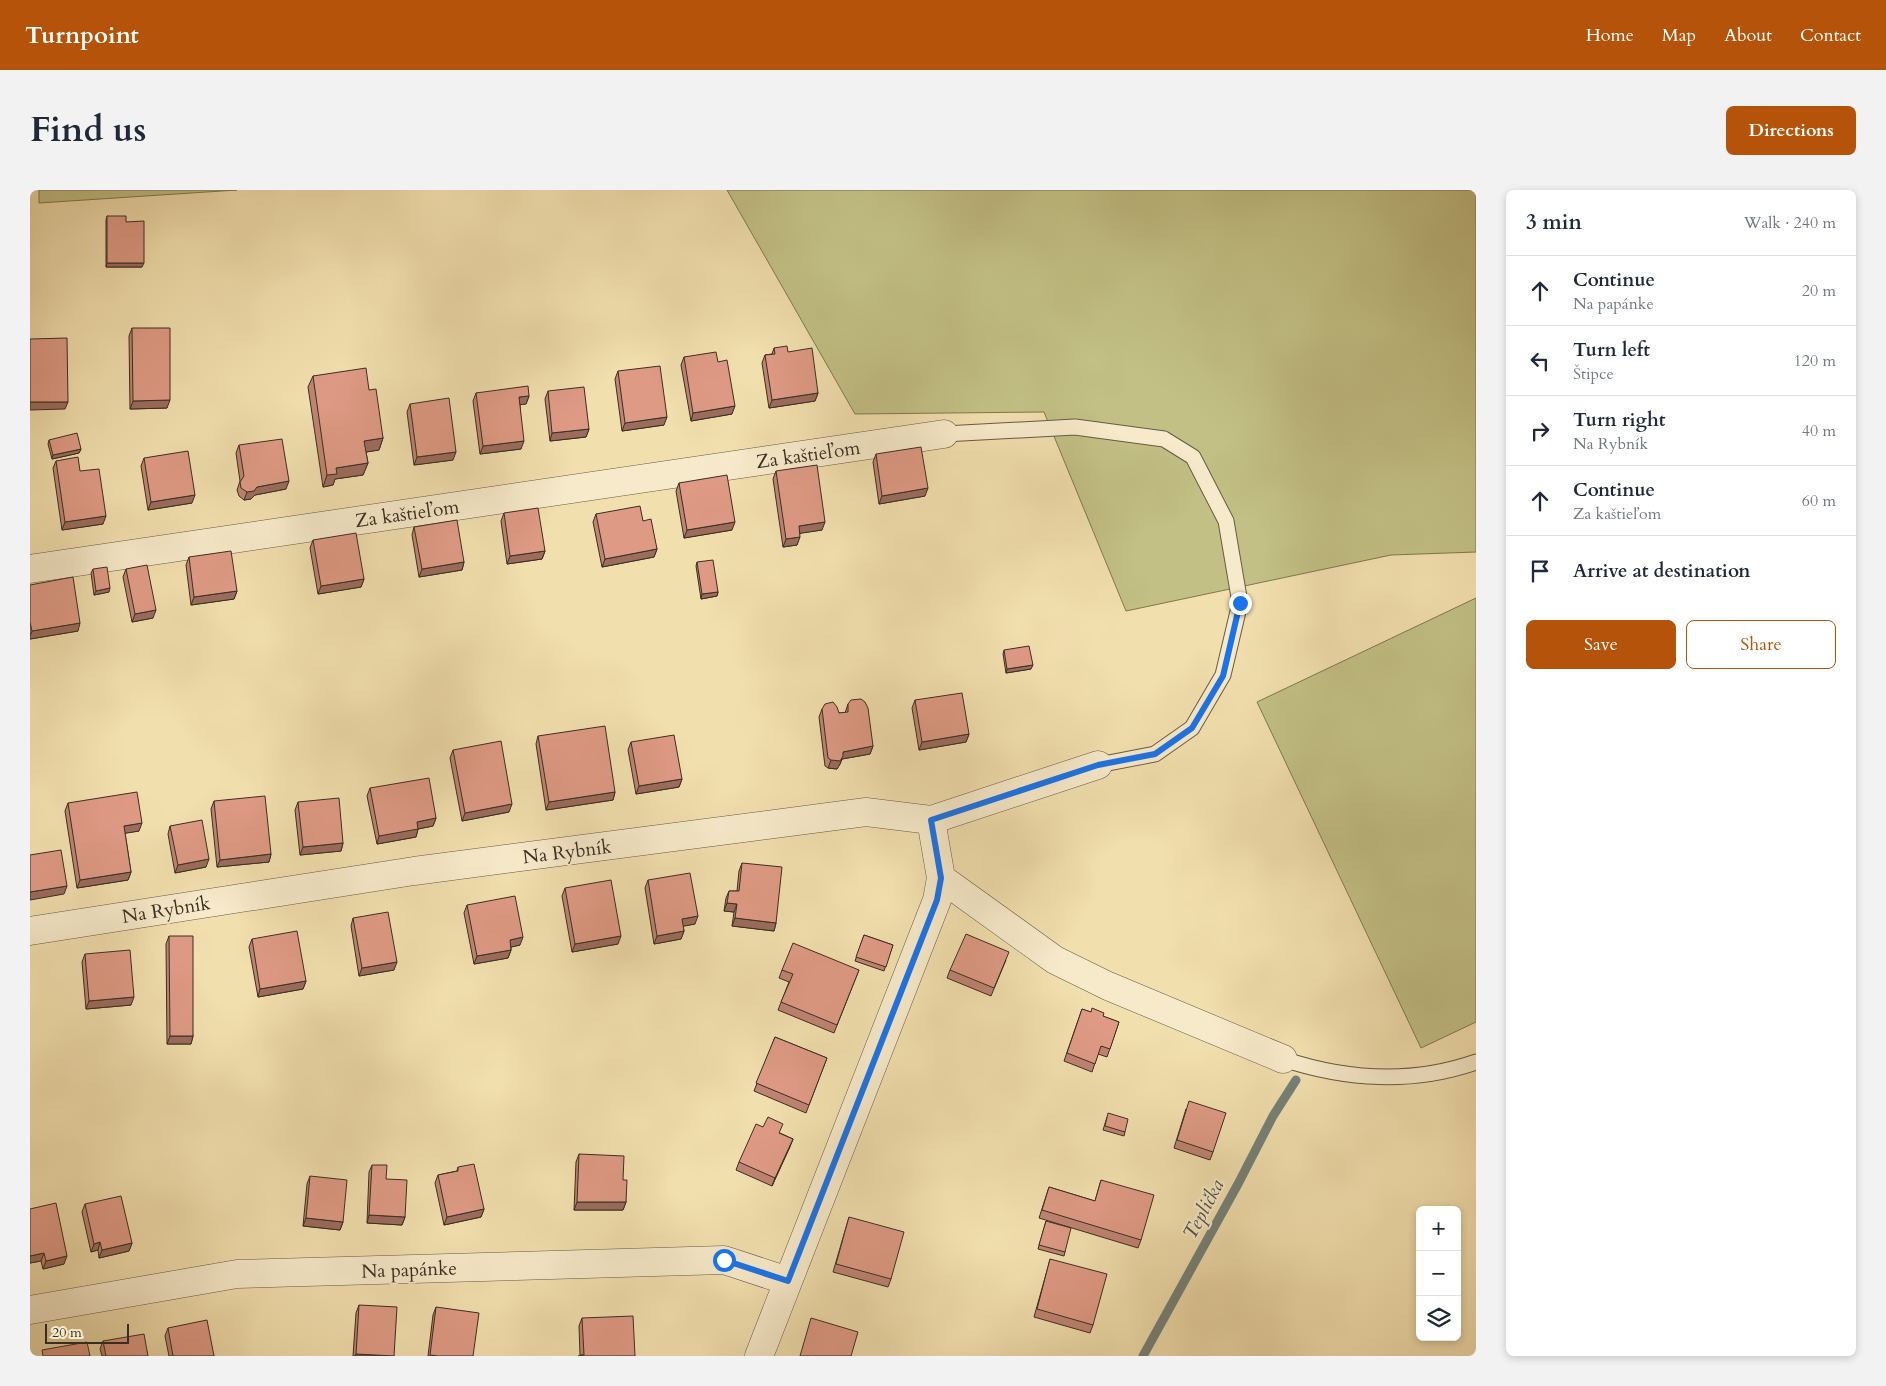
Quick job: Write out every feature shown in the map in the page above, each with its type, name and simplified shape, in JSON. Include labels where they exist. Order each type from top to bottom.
[{"type":"street","name":"Za kaštieľom","points":[[30,569],[944,434]]},
{"type":"street","name":"Na Rybník","points":[[30,931],[414,871],[866,812],[931,820],[1098,765]]},
{"type":"street","points":[[759,1356],[937,900],[941,878],[931,820]]},
{"type":"street","points":[[941,878],[1055,960],[1108,986],[1283,1059]]},
{"type":"street","name":"Na papánke","points":[[30,1310],[247,1273],[724,1260],[788,1281]]},
{"type":"lane","name":"Za kaštieľom","points":[[944,434],[1075,427],[1164,439],[1193,457],[1226,521],[1240,603],[1223,676],[1192,728],[1155,754],[1098,765]]},
{"type":"lane","points":[[1283,1059],[1323,1071],[1377,1078],[1417,1076],[1458,1069],[1476,1062]]},
{"type":"shaded area","points":[[39,190],[237,190],[39,203]]},
{"type":"shaded area","points":[[727,190],[1476,190],[1476,552],[1391,555],[1126,611],[1044,412],[855,414]]},
{"type":"shaded area","points":[[1476,598],[1476,1022],[1421,1048],[1257,702]]},
{"type":"building","points":[[107,216],[126,216],[126,222],[144,221],[144,263],[107,263]]},
{"type":"building","points":[[132,328],[170,328],[170,400],[133,401]]},
{"type":"building","points":[[67,338],[68,402],[30,402],[30,339]]},
{"type":"building","points":[[787,346],[788,352],[812,348],[818,393],[772,400],[765,355],[775,354],[774,348]]},
{"type":"building","points":[[716,352],[718,362],[727,360],[735,406],[693,413],[684,357]]},
{"type":"building","points":[[660,366],[667,417],[625,423],[618,371]]},
{"type":"building","points":[[366,368],[369,390],[376,389],[383,438],[364,441],[368,463],[336,468],[337,474],[327,475],[313,376]]},
{"type":"building","points":[[528,386],[529,396],[519,397],[524,441],[483,446],[476,393]]},
{"type":"building","points":[[584,387],[589,429],[552,433],[548,391]]},
{"type":"building","points":[[449,398],[456,452],[417,457],[410,404]]},
{"type":"building","points":[[77,433],[81,449],[53,455],[49,440]]},
{"type":"building","points":[[282,439],[289,481],[257,487],[254,491],[247,492],[241,488],[240,482],[244,476],[239,445]]},
{"type":"building","points":[[921,447],[928,488],[882,496],[876,454]]},
{"type":"building","points":[[188,451],[195,495],[151,502],[144,458]]},
{"type":"building","points":[[78,457],[80,471],[99,469],[106,516],[65,522],[56,461]]},
{"type":"building","points":[[817,465],[825,522],[799,526],[800,537],[786,539],[776,471]]},
{"type":"building","points":[[727,475],[735,522],[687,530],[679,483]]},
{"type":"building","points":[[640,506],[643,521],[651,519],[657,549],[605,559],[596,514]]},
{"type":"building","points":[[538,508],[545,551],[510,556],[504,513]]},
{"type":"building","points":[[457,520],[464,562],[422,569],[414,527]]},
{"type":"building","points":[[356,533],[364,579],[321,586],[313,540]]},
{"type":"building","points":[[231,551],[237,591],[194,597],[189,557]]},
{"type":"building","points":[[713,560],[718,592],[702,594],[697,562]]},
{"type":"building","points":[[147,565],[156,610],[135,614],[126,569]]},
{"type":"building","points":[[107,567],[110,588],[96,591],[93,569]]},
{"type":"building","points":[[73,577],[80,623],[32,631],[30,622],[30,585]]},
{"type":"building","points":[[1029,646],[1033,665],[1007,669],[1004,650]]},
{"type":"building","points":[[962,693],[969,734],[922,742],[915,700]]},
{"type":"building","points":[[861,699],[868,708],[873,746],[843,752],[840,761],[831,760],[828,758],[822,709],[825,704],[833,702],[839,713],[848,712],[848,704],[851,700]]},
{"type":"building","points":[[605,726],[615,792],[549,802],[538,736]]},
{"type":"building","points":[[674,735],[682,779],[639,786],[631,742]]},
{"type":"building","points":[[501,741],[512,804],[465,813],[453,750]]},
{"type":"building","points":[[429,778],[436,818],[417,822],[418,829],[379,836],[370,788]]},
{"type":"building","points":[[137,792],[142,823],[124,826],[131,872],[80,880],[68,803]]},
{"type":"building","points":[[265,796],[271,854],[220,860],[214,801]]},
{"type":"building","points":[[339,798],[343,843],[303,847],[298,802]]},
{"type":"building","points":[[202,820],[209,859],[178,865],[170,826]]},
{"type":"building","points":[[61,850],[67,886],[30,892],[30,855]]},
{"type":"building","points":[[742,863],[782,867],[776,923],[735,918],[737,904],[727,903],[729,891],[739,891]]},
{"type":"building","points":[[690,873],[698,916],[682,919],[684,931],[657,936],[648,880]]},
{"type":"building","points":[[611,880],[621,936],[575,944],[565,888]]},
{"type":"building","points":[[515,896],[523,937],[510,940],[511,950],[477,956],[467,905]]},
{"type":"building","points":[[388,912],[397,962],[362,968],[353,918]]},
{"type":"building","points":[[297,931],[306,981],[260,989],[252,939]]},
{"type":"building","points":[[966,934],[1009,952],[994,988],[950,970]]},
{"type":"building","points":[[864,935],[893,945],[886,967],[856,957]]},
{"type":"building","points":[[169,936],[193,936],[193,1036],[170,1036]]},
{"type":"building","points":[[793,943],[859,970],[837,1025],[781,1002],[793,974],[782,970]]},
{"type":"building","points":[[130,950],[134,997],[89,1001],[85,954]]},
{"type":"building","points":[[1092,1008],[1104,1013],[1103,1016],[1119,1022],[1110,1049],[1101,1046],[1095,1064],[1067,1053],[1082,1009],[1091,1012]]},
{"type":"building","points":[[775,1037],[827,1058],[809,1105],[756,1083]]},
{"type":"building","points":[[1189,1101],[1226,1113],[1213,1152],[1177,1140]]},
{"type":"building","points":[[1108,1113],[1128,1119],[1125,1132],[1105,1126]]},
{"type":"building","points":[[768,1117],[783,1124],[779,1133],[793,1139],[775,1178],[739,1162],[756,1124],[763,1127]]},
{"type":"building","points":[[579,1154],[624,1156],[623,1180],[627,1180],[626,1202],[577,1202]]},
{"type":"building","points":[[474,1164],[484,1209],[447,1217],[438,1175],[458,1171],[458,1167]]},
{"type":"building","points":[[372,1165],[387,1165],[386,1179],[407,1180],[405,1217],[369,1215]]},
{"type":"building","points":[[310,1176],[347,1180],[343,1222],[306,1218]]},
{"type":"building","points":[[1101,1180],[1154,1195],[1141,1240],[1042,1210],[1049,1187],[1095,1201]]},
{"type":"building","points":[[121,1196],[132,1243],[102,1250],[100,1242],[94,1244],[85,1204]]},
{"type":"building","points":[[56,1203],[67,1256],[46,1261],[44,1253],[30,1256],[30,1209]]},
{"type":"building","points":[[849,1217],[904,1232],[891,1279],[836,1264]]},
{"type":"building","points":[[1046,1221],[1071,1228],[1065,1252],[1039,1245]]},
{"type":"building","points":[[1050,1259],[1107,1274],[1093,1325],[1037,1309]]},
{"type":"building","points":[[359,1305],[397,1307],[394,1356],[356,1354]]},
{"type":"building","points":[[436,1307],[479,1313],[473,1356],[430,1355]]},
{"type":"building","points":[[633,1316],[635,1356],[578,1356],[584,1355],[582,1318]]},
{"type":"building","points":[[811,1318],[858,1332],[851,1356],[800,1356]]},
{"type":"building","points":[[207,1320],[214,1356],[173,1356],[168,1328]]},
{"type":"building","points":[[144,1334],[148,1356],[106,1356],[103,1341]]},
{"type":"building","points":[[87,1342],[90,1356],[43,1356],[42,1350]]},
{"type":"waterway","name":"Teplička","points":[[1143,1356],[1238,1184],[1273,1116],[1296,1080]]},
{"type":"route","points":[[724,1260],[788,1281],[937,900],[941,878],[931,820],[1098,765],[1155,754],[1192,728],[1223,676],[1240,603]]}]
